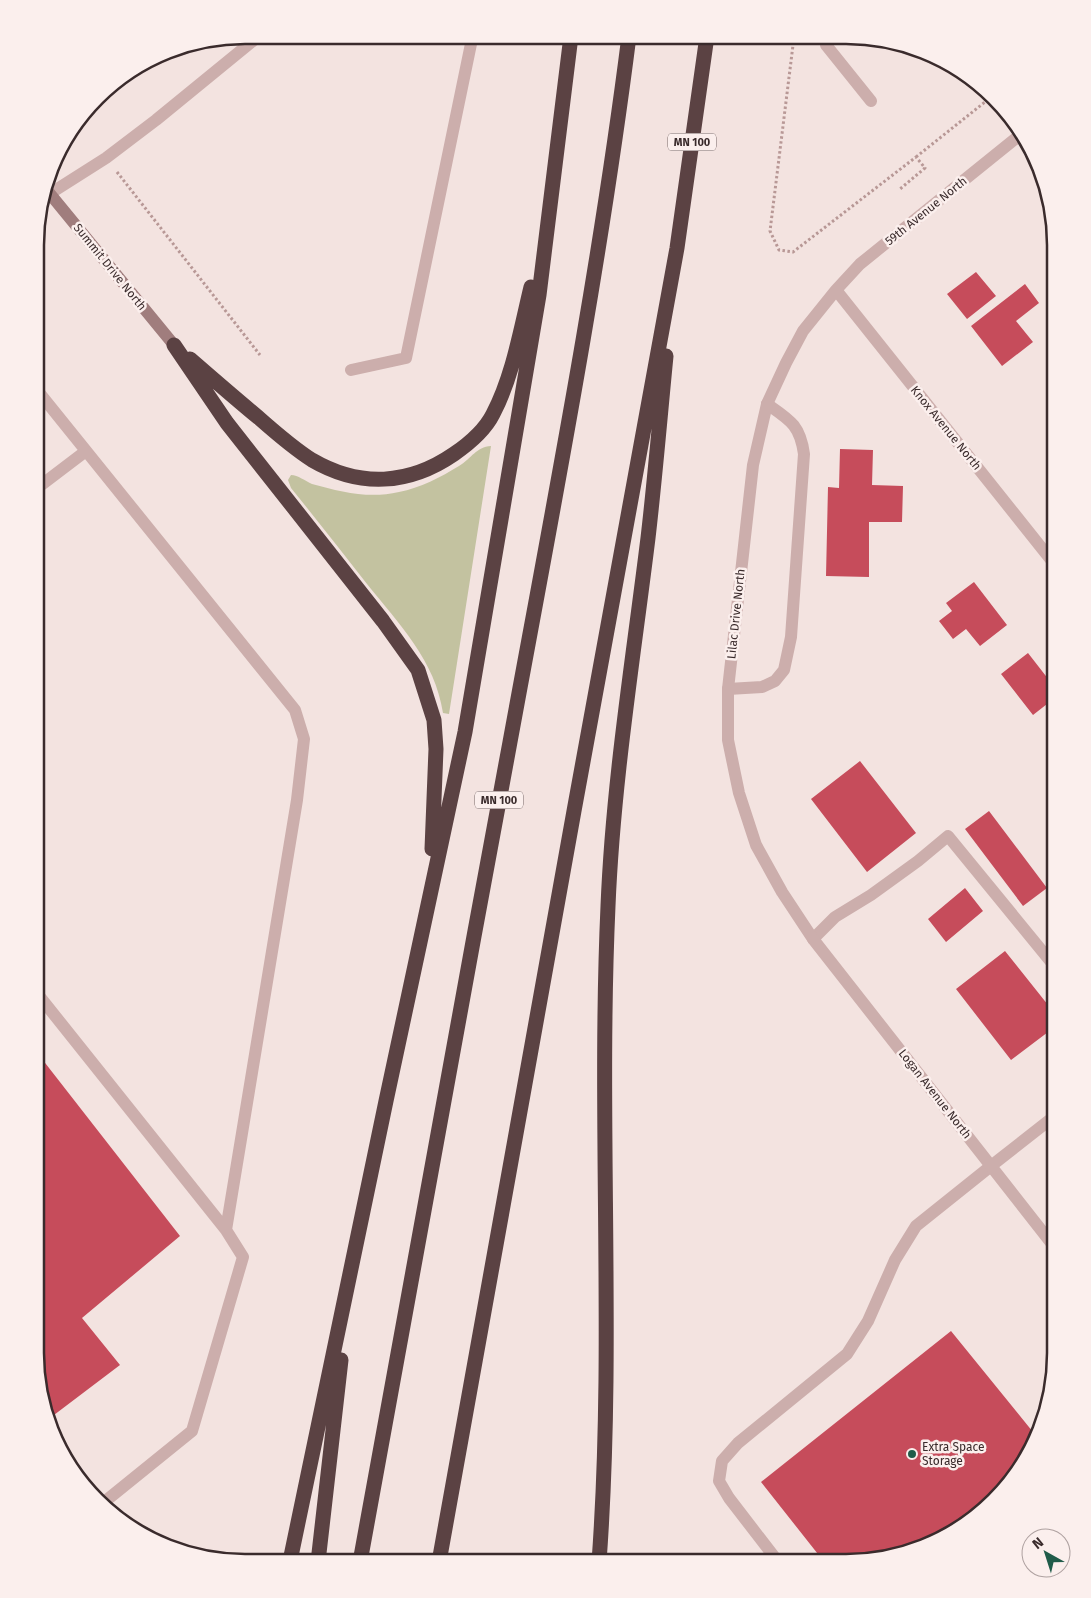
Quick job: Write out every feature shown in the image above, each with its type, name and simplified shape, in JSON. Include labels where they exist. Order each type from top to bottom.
[{"type":"highway","points":[[292,1554],[466,722],[539,295],[570,44]]},
{"type":"highway","name":"MN 100","points":[[361,1554],[559,475],[599,241],[618,119],[627,44]]},
{"type":"highway","name":"MN 100","points":[[440,1554],[575,802],[677,248],[706,44]]},
{"type":"highway","points":[[174,345],[292,447],[314,461],[341,473],[363,479],[387,480],[409,476],[432,467],[465,446],[482,431],[493,415],[505,388],[549,213]]},
{"type":"highway","points":[[600,1554],[604,1495],[606,1325],[604,1060],[608,903],[626,703],[648,535],[677,248]]},
{"type":"highway","points":[[174,345],[226,423],[383,621],[418,670],[434,720],[436,749],[430,892]]},
{"type":"highway","points":[[319,1554],[353,1262]]},
{"type":"street","points":[[51,193],[106,158],[249,44]]},
{"type":"street","points":[[351,370],[406,358],[471,44]]},
{"type":"street","points":[[826,44],[871,101]]},
{"type":"street","name":"59th Avenue North","points":[[836,290],[860,264],[1016,138]]},
{"type":"street","name":"Summit Drive North","points":[[49,200],[174,345]]},
{"type":"street","name":"Lilac Drive North","points":[[814,938],[782,892],[756,845],[739,793],[728,740],[728,689],[752,466],[768,404],[803,331],[836,290]]},
{"type":"street","name":"Knox Avenue North","points":[[836,290],[1047,555]]},
{"type":"street","points":[[44,400],[295,710],[304,739],[297,800],[226,1230]]},
{"type":"street","points":[[728,689],[762,687],[775,682],[784,670],[791,637],[804,454],[802,438],[791,420],[768,404]]},
{"type":"street","points":[[44,483],[86,451]]},
{"type":"street","points":[[814,938],[836,917],[879,889],[948,836],[1047,957]]},
{"type":"street","name":"Logan Avenue North","points":[[814,938],[1047,1238]]},
{"type":"street","points":[[44,1002],[226,1230],[243,1256],[192,1431],[107,1499]]},
{"type":"street","points":[[773,1554],[729,1498],[719,1481],[722,1461],[738,1442],[847,1354],[868,1321],[895,1260],[916,1226],[1047,1122]]},
{"type":"path","points":[[793,44],[770,232],[779,250],[793,252],[986,101]]},
{"type":"path","points":[[900,189],[925,168],[916,157]]},
{"type":"path","points":[[106,158],[260,355]]},
{"type":"green space","points":[[491,446],[449,714],[443,713],[439,694],[424,659],[403,628],[291,488],[288,480],[291,475],[294,475],[312,484],[344,492],[366,495],[388,494],[415,488],[430,482],[459,466],[482,448]]},
{"type":"building","points":[[976,272],[996,296],[967,319],[947,294]]},
{"type":"building","points":[[1025,284],[1039,303],[1016,321],[1033,342],[1002,366],[971,326]]},
{"type":"building","points":[[840,449],[873,450],[872,485],[903,486],[902,522],[869,522],[869,577],[826,576],[828,487],[839,488]]},
{"type":"building","points":[[974,582],[1007,625],[980,646],[966,629],[953,639],[939,621],[952,611],[946,603]]},
{"type":"building","points":[[1028,653],[1047,677],[1047,704],[1033,715],[1001,674]]},
{"type":"building","points":[[860,761],[916,833],[867,872],[811,799]]},
{"type":"building","points":[[989,811],[1047,888],[1023,906],[965,829]]},
{"type":"building","points":[[965,888],[983,911],[946,942],[928,919]]},
{"type":"building","points":[[1005,951],[1047,1004],[1047,1033],[1011,1060],[956,989]]},
{"type":"building","points":[[44,1062],[180,1236],[82,1318],[120,1365],[53,1415],[44,1367]]},
{"type":"building","name":"Extra Space Storage","points":[[951,1331],[1032,1431],[1006,1476],[969,1513],[935,1534],[911,1544],[873,1553],[818,1554],[761,1482]]},
{"type":"place","name":"Extra Space Storage","points":[[912,1454]]}]
